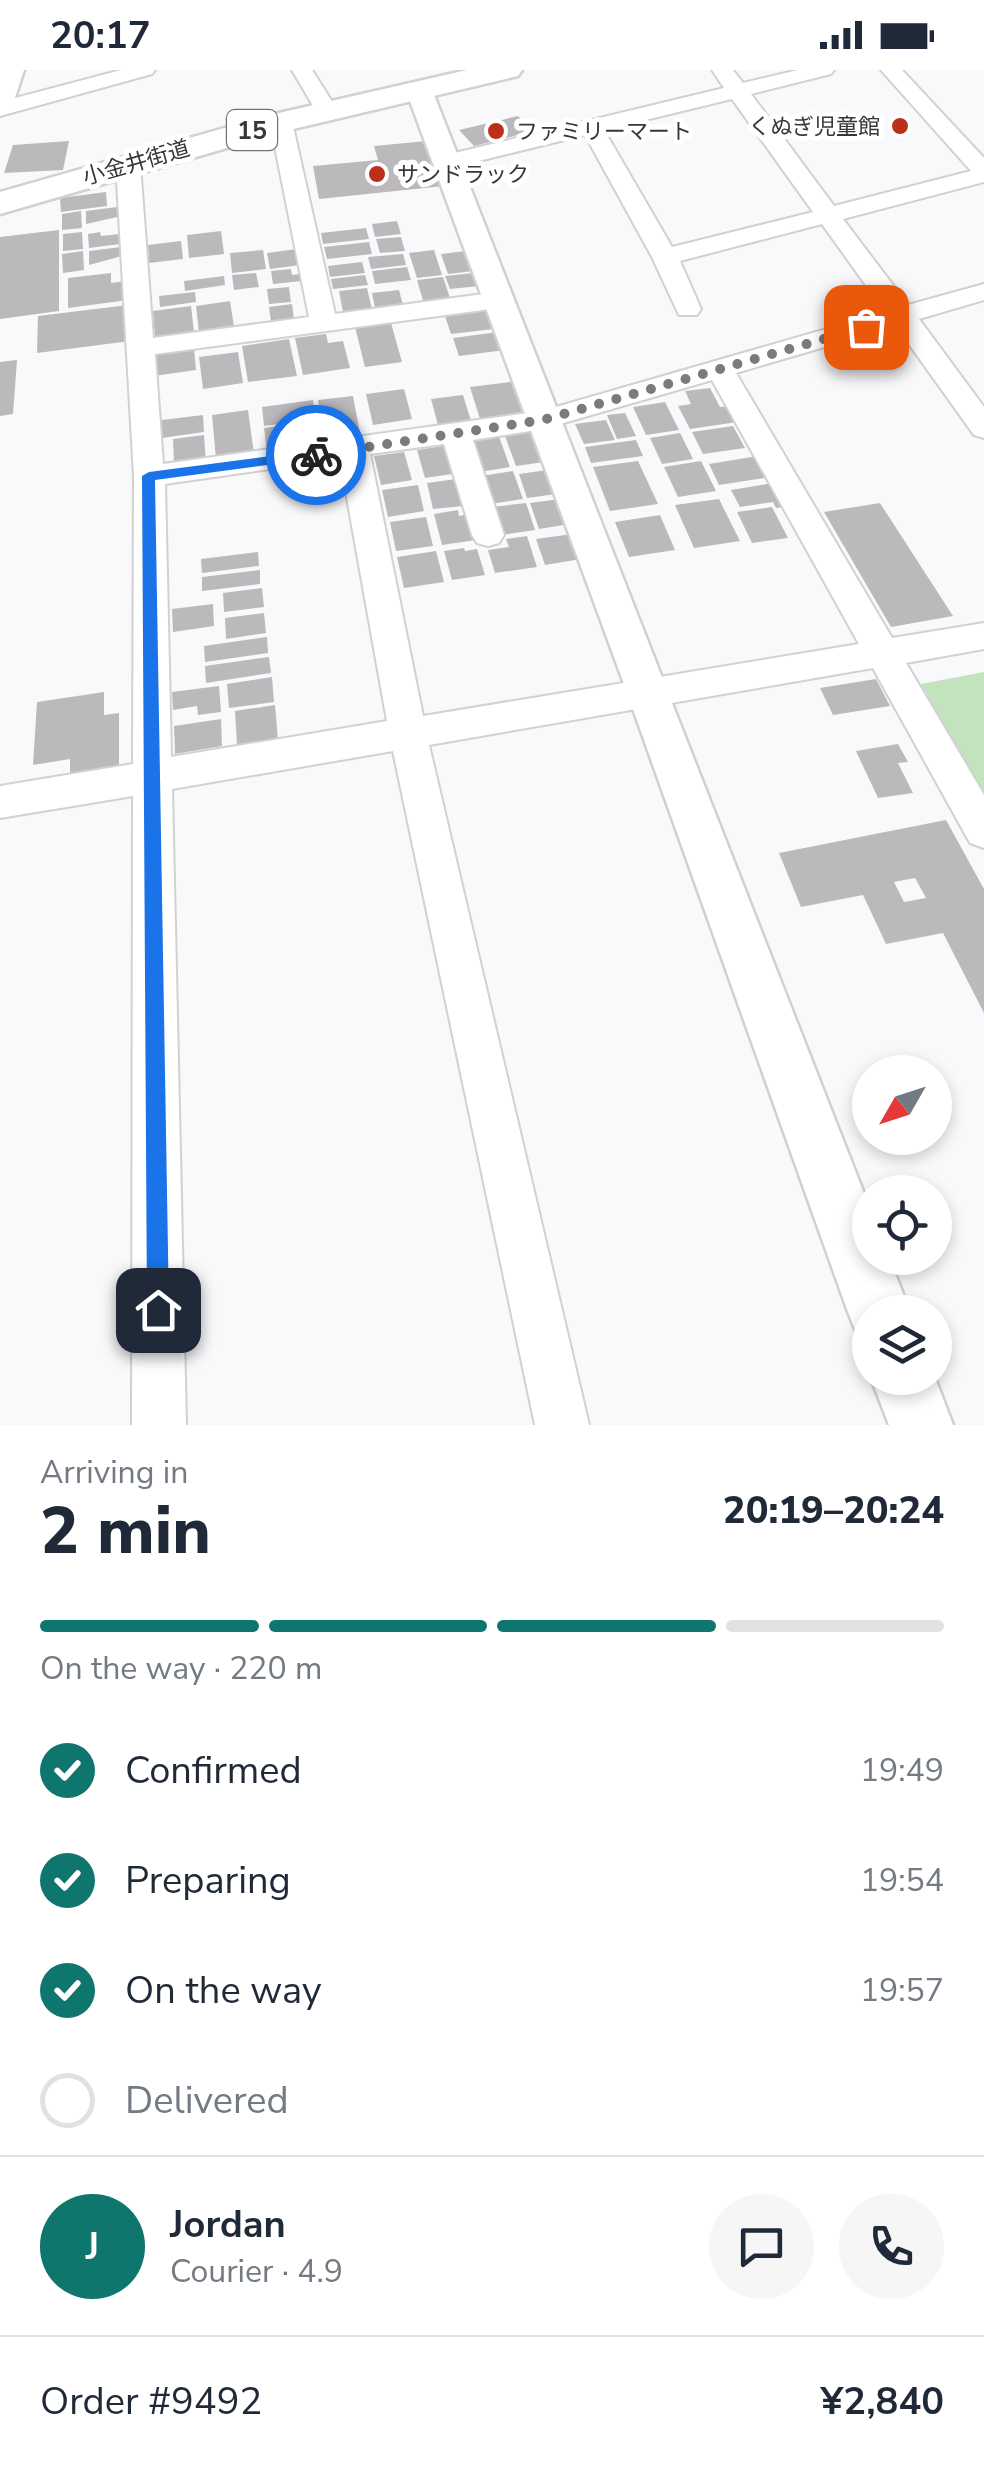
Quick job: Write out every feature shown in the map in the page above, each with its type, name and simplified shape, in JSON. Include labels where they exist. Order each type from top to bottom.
[{"type":"main road","points":[[0,106],[9,70]]},
{"type":"main road","name":"小金井街道","points":[[0,203],[281,122],[507,70]]},
{"type":"street","points":[[0,106],[145,70]]},
{"type":"street","points":[[302,70],[328,111]]},
{"type":"street","points":[[722,70],[984,428]]},
{"type":"street","points":[[446,162],[824,70]]},
{"type":"street","points":[[664,257],[984,173],[891,70]]},
{"type":"street","points":[[419,90],[649,692],[873,1295]]},
{"type":"street","points":[[281,122],[323,322]]},
{"type":"street","points":[[592,128],[664,257],[688,310]]},
{"type":"street","points":[[128,164],[149,476],[159,1425]]},
{"type":"street","points":[[149,476],[354,450],[543,420],[984,292]]},
{"type":"street","points":[[140,348],[498,300]]},
{"type":"street","points":[[720,369],[984,831]]},
{"type":"street","points":[[456,434],[488,535]]},
{"type":"street","points":[[354,450],[408,733],[562,1425]]},
{"type":"street","points":[[0,802],[984,636]]},
{"type":"street","points":[[910,1395],[921,1425]]},
{"type":"green space","points":[[984,672],[984,796],[921,684]]},
{"type":"building","name":"ファミリーマート","points":[[518,116],[534,131],[474,146],[459,130]]},
{"type":"building","points":[[69,141],[63,170],[4,173],[13,145]]},
{"type":"building","name":"サンドラック","points":[[427,141],[444,186],[319,199],[313,166],[378,160],[374,146]]},
{"type":"building","points":[[106,192],[107,206],[61,212],[60,198]]},
{"type":"building","points":[[117,207],[117,217],[86,224],[86,211]]},
{"type":"building","points":[[81,211],[82,228],[62,230],[62,214]]},
{"type":"building","points":[[397,221],[401,234],[375,237],[372,224]]},
{"type":"building","points":[[366,228],[369,239],[323,244],[321,233]]},
{"type":"building","points":[[59,230],[59,311],[0,319],[0,237]]},
{"type":"building","points":[[221,231],[224,254],[189,258],[187,235]]},
{"type":"building","points":[[82,232],[83,249],[63,251],[63,234]]},
{"type":"building","points":[[100,232],[101,236],[119,234],[120,244],[89,248],[88,234]]},
{"type":"building","points":[[401,237],[405,251],[380,253],[376,239]]},
{"type":"building","points":[[181,241],[183,259],[149,263],[148,245]]},
{"type":"building","points":[[369,242],[372,254],[327,259],[324,247]]},
{"type":"building","points":[[121,247],[122,256],[89,265],[89,251]]},
{"type":"building","points":[[297,249],[300,265],[270,269],[267,253]]},
{"type":"building","points":[[263,250],[266,269],[232,273],[230,253]]},
{"type":"building","points":[[434,250],[442,275],[417,278],[409,253]]},
{"type":"building","points":[[83,251],[84,270],[63,273],[62,254]]},
{"type":"building","points":[[466,251],[473,271],[448,274],[441,254]]},
{"type":"building","points":[[403,254],[406,265],[371,269],[368,257]]},
{"type":"building","points":[[362,262],[365,273],[330,277],[328,266]]},
{"type":"building","points":[[407,267],[411,280],[375,284],[372,271]]},
{"type":"building","points":[[291,269],[292,275],[300,274],[302,281],[273,284],[271,271]]},
{"type":"building","points":[[111,273],[111,283],[126,281],[128,300],[68,308],[68,278]]},
{"type":"building","points":[[256,273],[259,287],[234,290],[232,275]]},
{"type":"building","points":[[474,273],[479,286],[450,289],[445,276]]},
{"type":"building","points":[[365,275],[368,285],[333,289],[331,279]]},
{"type":"building","points":[[224,276],[225,285],[185,291],[184,281]]},
{"type":"building","points":[[443,277],[451,301],[424,304],[417,280]]},
{"type":"building","points":[[289,287],[291,302],[269,304],[267,289]]},
{"type":"building","points":[[367,288],[372,309],[343,312],[339,291]]},
{"type":"building","points":[[399,290],[403,305],[375,308],[372,293]]},
{"type":"building","points":[[195,292],[196,302],[160,307],[159,296]]},
{"type":"building","points":[[230,301],[234,327],[199,332],[196,306]]},
{"type":"building","points":[[292,304],[294,319],[271,322],[269,307]]},
{"type":"building","points":[[128,305],[130,341],[37,353],[38,316]]},
{"type":"building","points":[[191,306],[194,332],[155,338],[153,311]]},
{"type":"building","points":[[487,310],[494,329],[451,334],[445,316]]},
{"type":"building","points":[[391,323],[402,362],[365,367],[355,327]]},
{"type":"building","points":[[498,332],[505,350],[459,356],[453,338]]},
{"type":"building","points":[[326,334],[328,343],[343,341],[350,368],[303,375],[295,338]]},
{"type":"building","points":[[289,339],[297,376],[248,382],[242,346]]},
{"type":"building","points":[[194,348],[196,370],[154,376],[152,353]]},
{"type":"building","points":[[238,352],[243,383],[203,389],[199,357]]},
{"type":"building","points":[[17,360],[13,414],[0,416],[0,362]]},
{"type":"building","points":[[511,382],[522,413],[480,419],[470,387]]},
{"type":"building","points":[[710,388],[720,407],[729,406],[737,422],[690,429],[678,406],[691,404],[685,391]]},
{"type":"building","points":[[404,389],[412,419],[373,425],[366,394]]},
{"type":"building","points":[[463,395],[471,421],[438,425],[431,399]]},
{"type":"building","points":[[353,396],[360,433],[324,438],[318,400]]},
{"type":"building","points":[[313,400],[316,419],[264,426],[262,407]]},
{"type":"building","points":[[665,402],[679,430],[646,435],[633,407]]},
{"type":"building","points":[[248,410],[254,454],[216,459],[212,415]]},
{"type":"building","points":[[625,413],[636,436],[617,439],[607,415]]},
{"type":"building","points":[[203,415],[204,432],[162,438],[162,420]]},
{"type":"building","points":[[606,420],[615,440],[584,444],[575,424]]},
{"type":"building","points":[[304,423],[308,447],[267,452],[264,428]]},
{"type":"building","points":[[733,426],[745,448],[703,454],[692,432]]},
{"type":"building","points":[[533,432],[544,462],[516,466],[505,436]]},
{"type":"building","points":[[680,433],[693,459],[662,464],[650,438]]},
{"type":"building","points":[[498,434],[510,467],[480,472],[469,439]]},
{"type":"building","points":[[204,435],[206,462],[174,466],[173,439]]},
{"type":"building","points":[[636,440],[643,456],[591,463],[585,447]]},
{"type":"building","points":[[443,446],[455,469],[451,469],[452,474],[425,478],[417,450]]},
{"type":"building","points":[[404,452],[412,480],[381,485],[374,456]]},
{"type":"building","points":[[758,456],[770,477],[719,485],[709,464]]},
{"type":"building","points":[[638,461],[658,504],[610,511],[593,467]]},
{"type":"building","points":[[701,461],[716,491],[678,497],[664,467]]},
{"type":"building","points":[[547,470],[556,494],[527,498],[519,474]]},
{"type":"building","points":[[513,471],[523,499],[491,504],[481,476]]},
{"type":"building","points":[[456,479],[463,506],[433,509],[427,483]]},
{"type":"building","points":[[773,483],[787,506],[776,508],[773,502],[740,507],[731,490]]},
{"type":"building","points":[[418,485],[424,511],[388,517],[382,490]]},
{"type":"building","points":[[560,499],[570,524],[539,529],[530,503]]},
{"type":"building","points":[[719,499],[740,541],[694,548],[675,505]]},
{"type":"building","points":[[526,503],[535,530],[501,535],[492,507]]},
{"type":"building","points":[[880,503],[953,616],[891,627],[824,512]]},
{"type":"building","points":[[772,507],[788,538],[752,543],[737,512]]},
{"type":"building","points":[[458,510],[459,516],[469,514],[476,540],[442,545],[434,514]]},
{"type":"building","points":[[660,515],[675,550],[629,557],[615,522]]},
{"type":"building","points":[[426,517],[433,546],[396,551],[390,522]]},
{"type":"building","points":[[572,534],[581,559],[545,565],[536,539]]},
{"type":"building","points":[[527,536],[537,567],[495,573],[488,550],[509,547],[506,539]]},
{"type":"building","points":[[477,549],[485,575],[452,580],[444,551]]},
{"type":"building","points":[[436,551],[444,582],[404,588],[397,557]]},
{"type":"building","points":[[258,552],[259,566],[202,573],[201,559]]},
{"type":"building","points":[[260,570],[260,584],[202,591],[202,577]]},
{"type":"building","points":[[262,588],[264,607],[224,612],[223,593]]},
{"type":"building","points":[[213,604],[214,626],[173,632],[172,609]]},
{"type":"building","points":[[264,613],[266,633],[226,639],[225,618]]},
{"type":"building","points":[[267,637],[268,653],[205,662],[204,646]]},
{"type":"building","points":[[269,657],[271,673],[206,683],[205,666]]},
{"type":"building","points":[[272,677],[274,702],[229,708],[227,684]]},
{"type":"building","points":[[876,679],[890,706],[833,715],[820,688]]},
{"type":"building","points":[[219,686],[221,712],[198,715],[197,706],[173,710],[172,692]]},
{"type":"building","points":[[104,692],[104,715],[119,713],[119,766],[70,773],[70,759],[33,765],[37,702]]},
{"type":"building","points":[[275,705],[278,740],[237,746],[235,711]]},
{"type":"building","points":[[221,719],[222,746],[175,754],[174,726]]},
{"type":"building","points":[[898,744],[908,762],[898,763],[913,793],[878,798],[856,751]]},
{"type":"building","points":[[946,820],[984,889],[984,1013],[943,933],[886,944],[863,895],[801,907],[779,853]],"holes":[[[915,878],[926,898],[904,902],[894,882]]]},
{"type":"way so far","points":[[316,455],[543,420],[866,327]]},
{"type":"place","name":"くぬぎ児童館","points":[[900,126]]},
{"type":"place","name":"ファミリーマート","points":[[496,131]]},
{"type":"place","name":"サンドラック","points":[[377,174]]},
{"type":"route","points":[[158,1310],[149,476],[316,455]]}]
